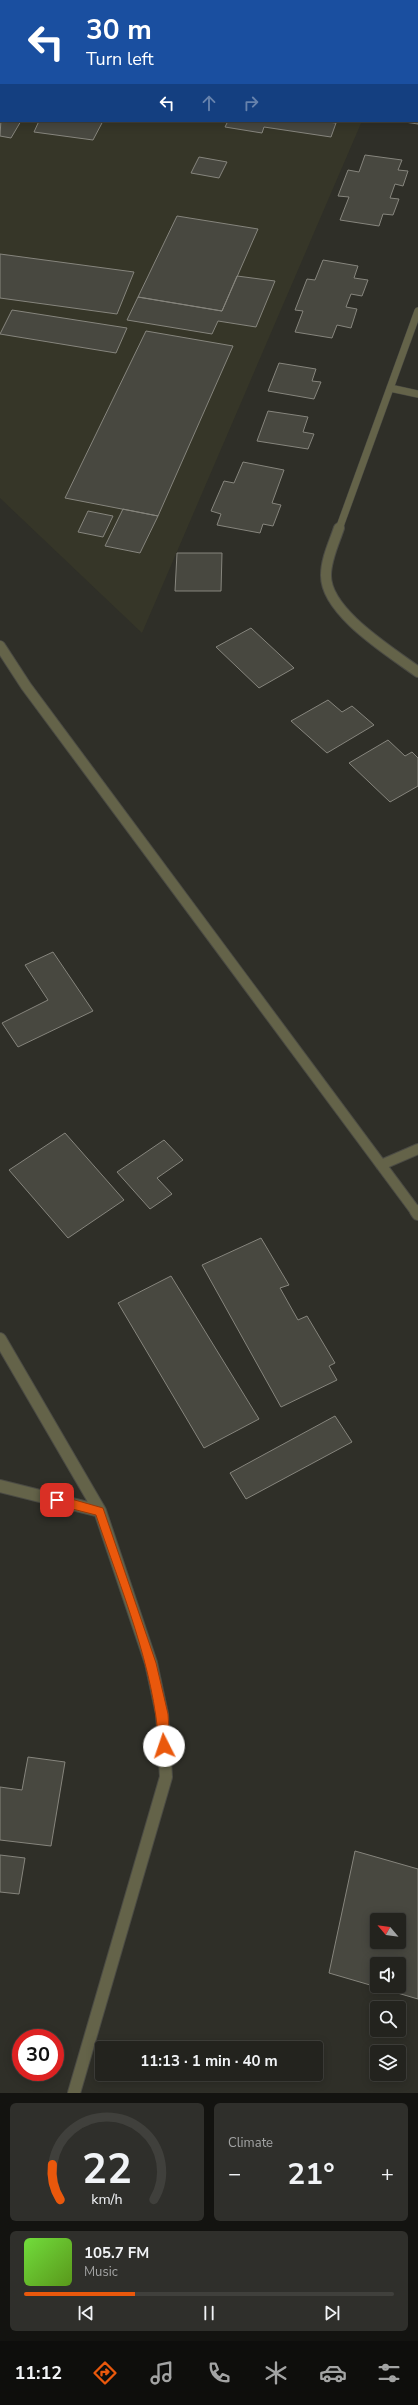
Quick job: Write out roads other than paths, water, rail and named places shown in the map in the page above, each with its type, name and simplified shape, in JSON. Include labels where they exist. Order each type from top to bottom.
[{"type":"street","points":[[418,311],[329,556],[326,578],[332,598],[344,613],[418,672]]},
{"type":"street","points":[[390,388],[418,394]]},
{"type":"street","points":[[0,646],[36,699],[418,1214]]},
{"type":"street","points":[[381,1165],[418,1149]]},
{"type":"street","points":[[0,1339],[100,1511],[151,1663],[162,1714],[166,1777],[74,2093]]},
{"type":"street","points":[[0,1486],[100,1511]]}]
